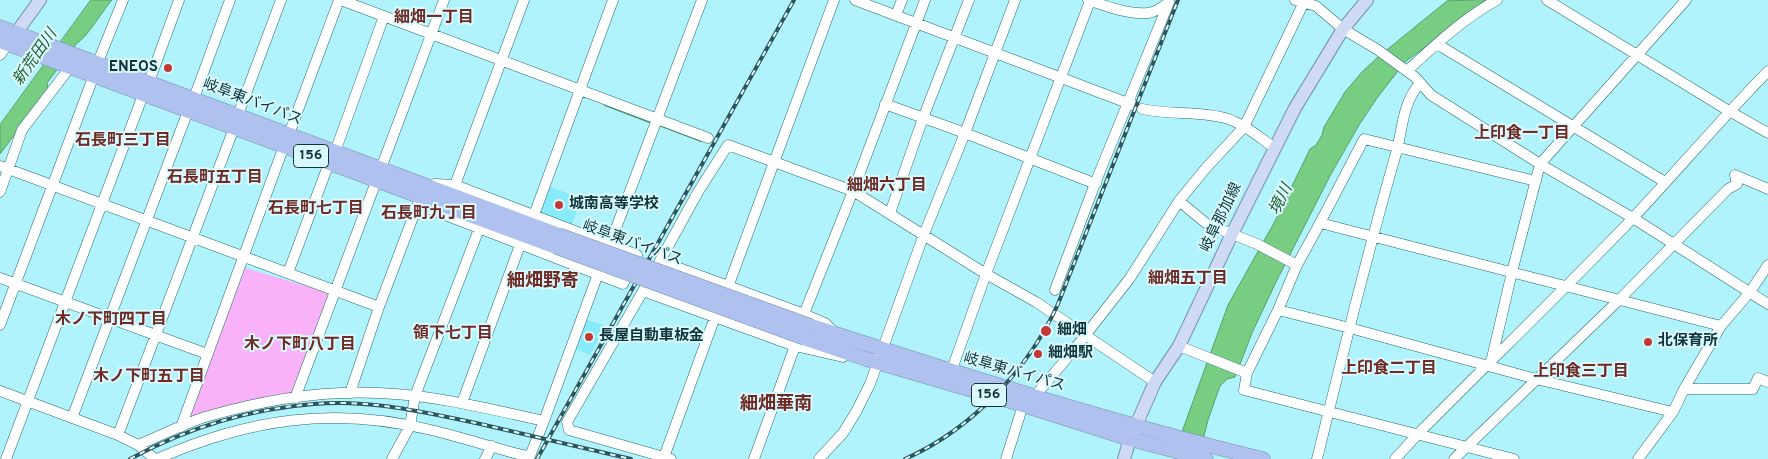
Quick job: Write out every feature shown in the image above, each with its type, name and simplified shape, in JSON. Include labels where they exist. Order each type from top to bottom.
[{"type":"highway","name":"岐阜東バイパス","points":[[0,27],[6,43],[50,52],[70,62],[96,69],[332,158],[876,356],[1028,401],[1136,425],[1263,459]]},
{"type":"highway","name":"岐阜東バイパス","points":[[804,331],[836,334],[876,356],[951,372],[1130,439],[1206,459]]},
{"type":"main road","points":[[6,43],[40,0]]},
{"type":"main road","name":"岐阜那加線","points":[[1124,459],[1130,439],[1155,382],[1179,346],[1295,108],[1343,29],[1367,0]]},
{"type":"street","points":[[0,325],[123,0]]},
{"type":"street","points":[[6,459],[179,0]]},
{"type":"street","points":[[72,418],[230,0]]},
{"type":"street","points":[[118,435],[282,0]]},
{"type":"street","points":[[181,427],[286,140],[340,0],[361,3],[384,16],[708,138]]},
{"type":"street","points":[[296,398],[444,0]]},
{"type":"street","points":[[455,185],[524,0]]},
{"type":"street","points":[[534,215],[613,0]]},
{"type":"street","points":[[610,244],[702,0]]},
{"type":"street","points":[[728,287],[834,0]]},
{"type":"street","points":[[856,0],[1134,105],[1226,118],[1244,126],[1275,148]]},
{"type":"street","points":[[896,15],[902,0]]},
{"type":"street","points":[[754,459],[804,331],[853,191],[925,0]]},
{"type":"street","points":[[890,213],[969,0]]},
{"type":"street","points":[[819,459],[843,432],[856,412],[870,384],[876,356],[966,133],[1015,0]]},
{"type":"street","points":[[951,372],[1089,0],[1132,12],[1148,13],[1160,9],[1172,1]]},
{"type":"street","points":[[1406,70],[1437,44],[1497,0]]},
{"type":"street","points":[[1547,0],[1768,133]]},
{"type":"street","points":[[1489,362],[1540,164],[1686,0]]},
{"type":"street","points":[[1055,290],[1096,184],[1134,105],[1172,1]]},
{"type":"street","points":[[1006,459],[1028,401],[1086,335],[1141,261],[1179,201],[1244,126],[1253,110],[1301,1],[1316,6],[1343,29],[1406,70],[1431,95],[1768,304]]},
{"type":"street","points":[[288,273],[384,16]]},
{"type":"street","points":[[1437,44],[1665,182]]},
{"type":"street","points":[[0,192],[4,168],[22,130],[70,62]]},
{"type":"street","points":[[1395,459],[1632,218],[1768,71]]},
{"type":"street","points":[[1318,459],[1372,236],[1398,148],[1406,103],[1412,91],[1420,83]]},
{"type":"street","points":[[885,104],[966,133],[1096,184]]},
{"type":"street","points":[[1514,459],[1244,390],[1247,373],[1278,310],[1297,265],[1364,139],[1536,181]]},
{"type":"street","points":[[715,317],[668,458],[569,430],[567,422],[698,192],[728,145],[853,191],[986,274],[1036,302],[1155,382]]},
{"type":"street","points":[[4,168],[379,307]]},
{"type":"street","points":[[1454,459],[1619,300],[1728,189],[1738,184],[1735,175],[1768,189]]},
{"type":"street","points":[[350,392],[379,307],[423,191],[436,184],[455,185],[637,255],[623,284],[430,209],[423,191]]},
{"type":"street","points":[[1179,201],[1207,224],[1257,244],[1297,265]]},
{"type":"street","points":[[1320,223],[1721,326]]},
{"type":"street","points":[[392,459],[410,426],[415,396],[479,229]]},
{"type":"street","points":[[462,403],[520,245]]},
{"type":"street","points":[[660,261],[728,287],[804,331]]},
{"type":"street","points":[[1638,459],[1673,412],[1684,389],[1721,326],[1750,292],[1768,265]]},
{"type":"street","points":[[0,391],[118,435],[138,445],[156,459],[223,434],[272,422],[342,418],[410,426],[530,456],[598,274]]},
{"type":"street","points":[[0,278],[207,354]]},
{"type":"street","points":[[643,291],[715,317],[804,331]]},
{"type":"street","points":[[1278,310],[1489,362],[1536,379],[1673,412]]},
{"type":"street","points":[[1179,346],[1247,373]]},
{"type":"street","points":[[1684,389],[1753,389],[1758,378],[1768,382]]},
{"type":"street","points":[[138,445],[204,418],[255,405],[350,392],[415,396],[462,403],[544,420]]},
{"type":"street","points":[[486,459],[492,446]]},
{"type":"shaded area","points":[[91,0],[112,0],[47,83],[48,90],[0,154],[0,125]]},
{"type":"shaded area","points":[[1487,0],[1405,62],[1377,98],[1331,174],[1276,282],[1252,333],[1235,377],[1227,379],[1220,386],[1204,436],[1205,459],[1178,459],[1183,429],[1228,305],[1275,221],[1310,149],[1316,145],[1324,127],[1345,92],[1378,57],[1447,1]]},
{"type":"shaded area","name":"城南高等学校","points":[[547,186],[581,198],[572,224],[537,212]]},
{"type":"shaded area","points":[[245,268],[329,293],[291,394],[188,420]]},
{"type":"shaded area","name":"長屋自動車板金","points":[[585,319],[606,326],[590,355],[574,349]]},
{"type":"waterway","points":[[605,105],[652,123]]},
{"type":"waterway","points":[[659,125],[701,141]]},
{"type":"railway","points":[[537,459],[794,0]]},
{"type":"railway","points":[[905,459],[930,446],[975,414],[1014,374],[1046,328],[1058,304],[1178,0]]},
{"type":"railway","points":[[130,459],[196,429],[242,415],[266,410],[335,403],[355,403],[416,411],[631,459]]},
{"type":"place","name":"ENEOS","points":[[168,68]]},
{"type":"place","name":"城南高等学校","points":[[559,205]]},
{"type":"place","name":"細畑","points":[[1046,331]]},
{"type":"place","name":"長屋自動車板金","points":[[589,337]]},
{"type":"place","name":"北保育所","points":[[1648,342]]},
{"type":"place","name":"細畑駅","points":[[1038,354]]},
{"type":"district","name":"細畑一丁目","points":[[434,19]]},
{"type":"district","name":"上印食一丁目","points":[[1522,135]]},
{"type":"district","name":"石長町三丁目","points":[[123,142]]},
{"type":"district","name":"石長町五丁目","points":[[215,179]]},
{"type":"district","name":"細畑六丁目","points":[[887,187]]},
{"type":"district","name":"石長町七丁目","points":[[316,210]]},
{"type":"district","name":"石長町九丁目","points":[[429,215]]},
{"type":"district","name":"細畑五丁目","points":[[1188,280]]},
{"type":"district","name":"細畑野寄","points":[[543,282]]},
{"type":"district","name":"木ノ下町四丁目","points":[[111,321]]},
{"type":"district","name":"領下七丁目","points":[[453,335]]},
{"type":"district","name":"木ノ下町八丁目","points":[[300,346]]},
{"type":"district","name":"上印食二丁目","points":[[1389,370]]},
{"type":"district","name":"上印食三丁目","points":[[1581,373]]},
{"type":"district","name":"木ノ下町五丁目","points":[[149,378]]},
{"type":"district","name":"細畑華南","points":[[776,405]]},
{"type":"water label","name":"新荒田川","points":[[36,58]]},
{"type":"water label","name":"境川","points":[[1282,200]]}]
